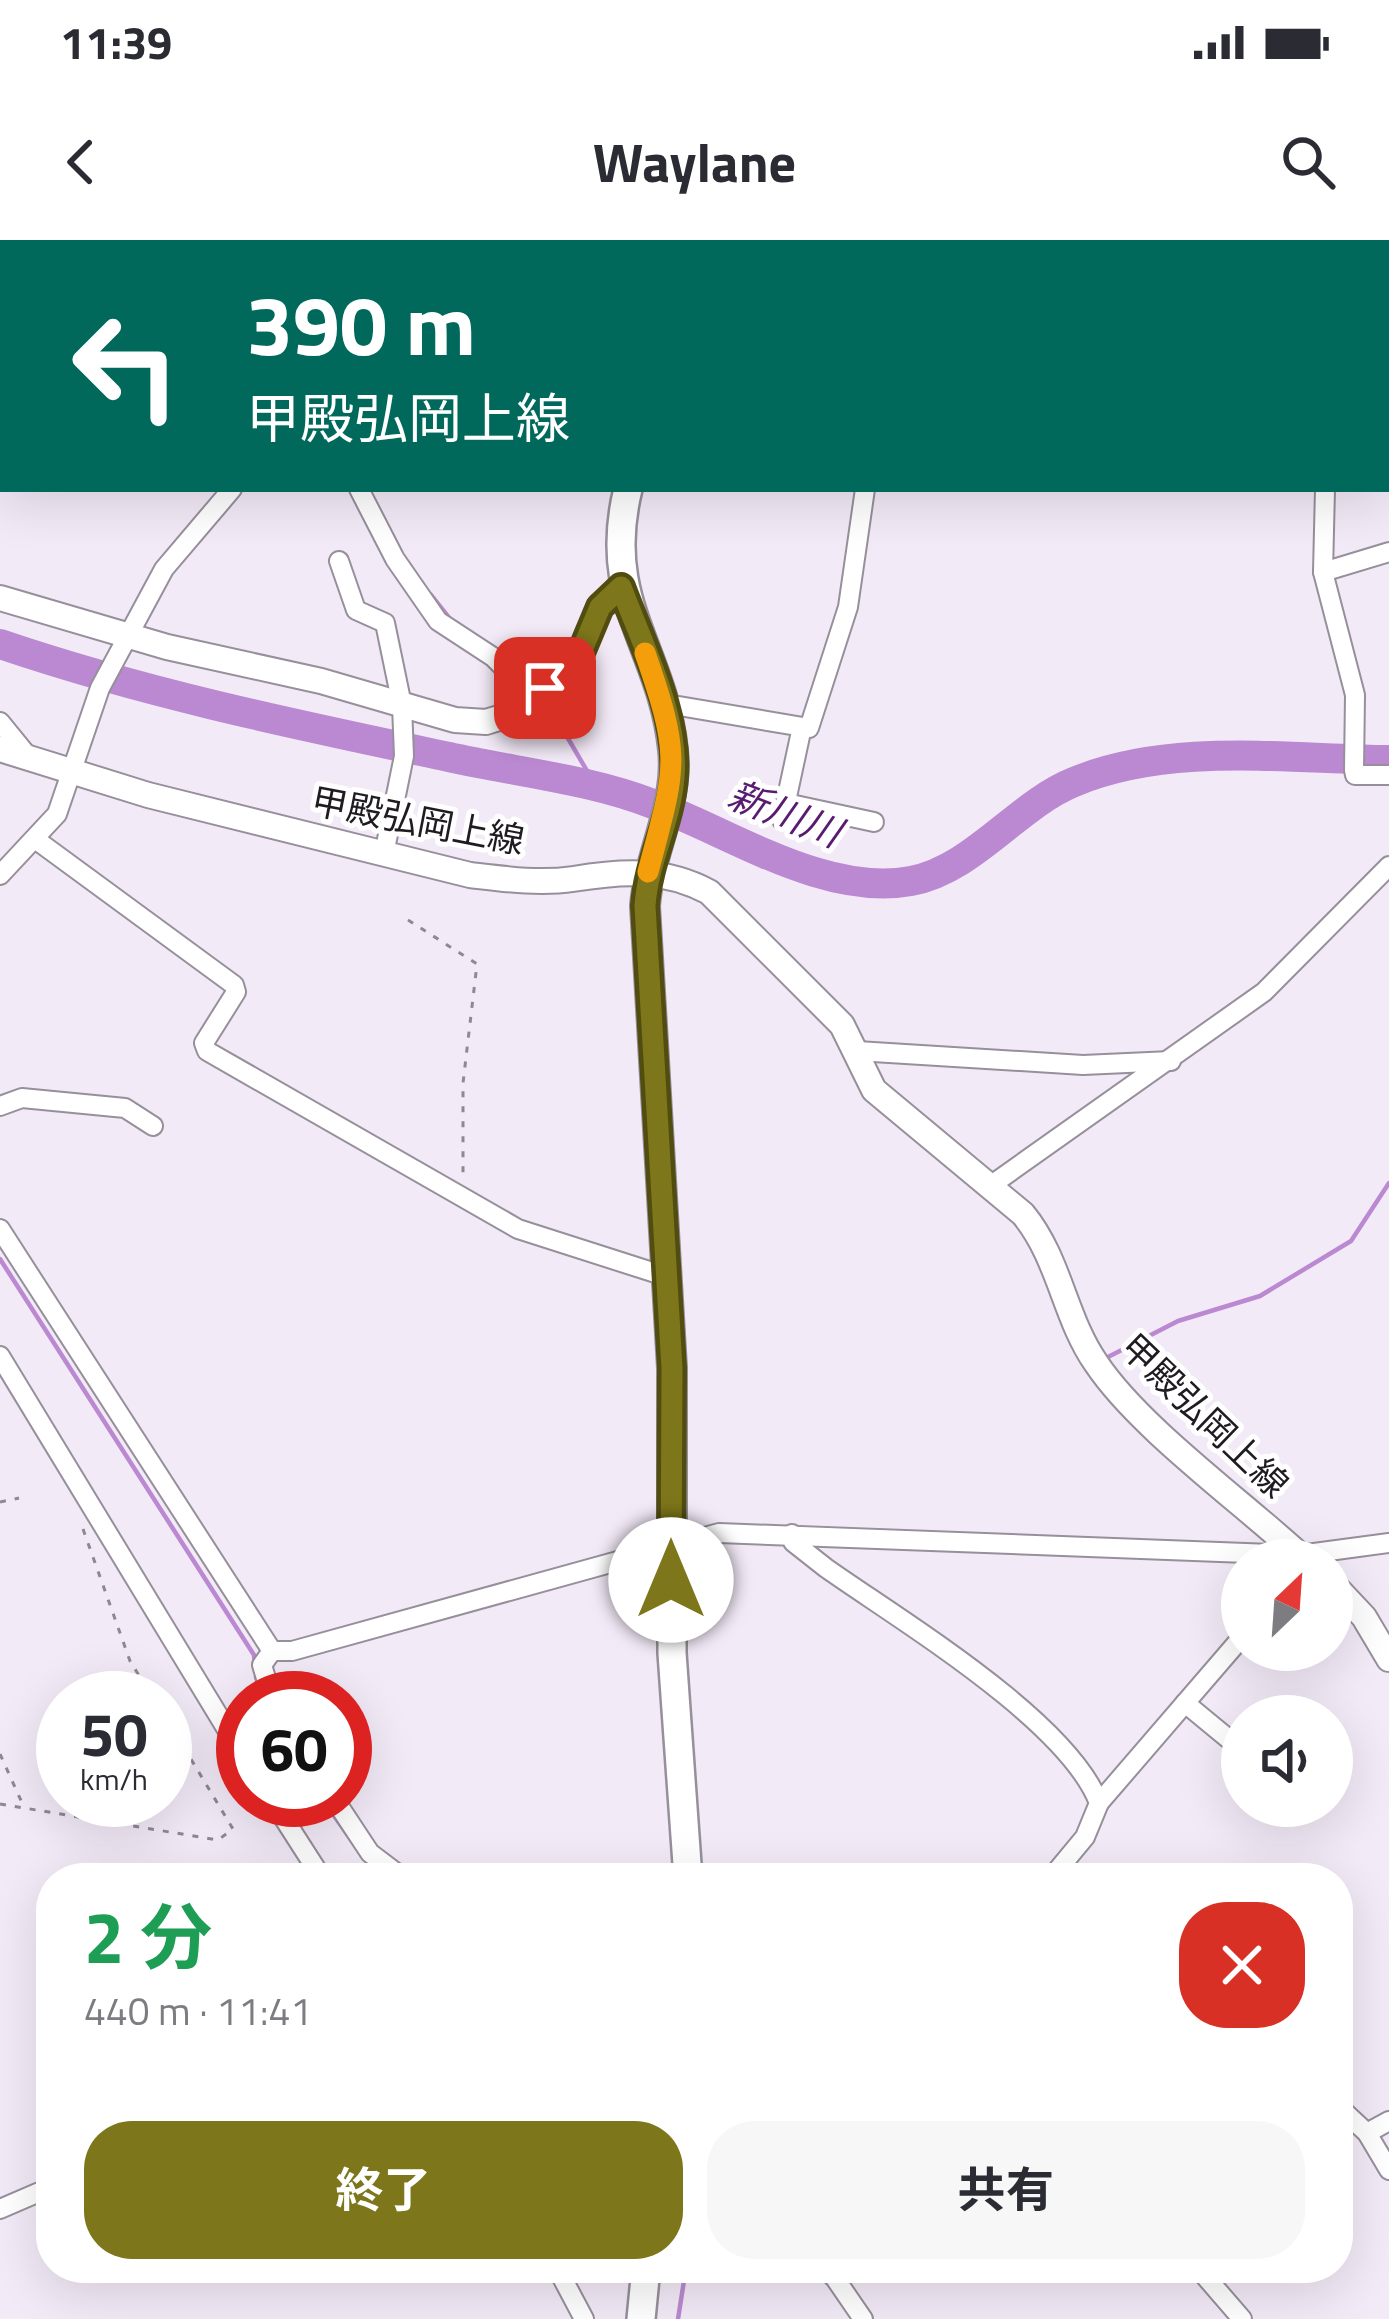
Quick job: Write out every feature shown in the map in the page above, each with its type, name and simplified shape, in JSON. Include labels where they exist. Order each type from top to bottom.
[{"type":"main road","points":[[627,492],[618,539],[621,587],[674,748],[665,814],[647,873],[668,1277],[672,1653],[687,1863]]},
{"type":"main road","points":[[0,598],[454,720],[486,722],[518,712],[577,662],[600,607],[621,587]]},
{"type":"main road","name":"甲殿弘岡上線","points":[[0,749],[72,774],[384,854],[514,880],[573,879],[603,871],[682,877],[709,892],[842,1025],[874,1090],[990,1186],[1043,1238],[1086,1347],[1115,1388],[1282,1539]]},
{"type":"main road","points":[[1353,1605],[1389,1659]]},
{"type":"main road","points":[[641,2319],[645,2283]]},
{"type":"street","points":[[0,875],[57,814],[110,667],[185,539],[229,492]]},
{"type":"street","points":[[361,492],[395,559],[438,620],[539,694]]},
{"type":"street","points":[[664,710],[679,706],[809,728],[848,607],[852,546],[864,492]]},
{"type":"street","points":[[1325,492],[1323,572],[1355,695],[1355,775],[1389,775]]},
{"type":"street","points":[[1323,572],[1389,552]]},
{"type":"street","points":[[339,561],[356,610],[385,623],[401,705],[404,756],[384,854]]},
{"type":"street","points":[[0,722],[32,761]]},
{"type":"street","points":[[802,728],[784,811],[874,822]]},
{"type":"street","points":[[35,839],[234,985],[236,992],[204,1043],[207,1052],[518,1229],[668,1277]]},
{"type":"street","points":[[990,1186],[1264,992],[1389,866]]},
{"type":"street","points":[[857,1052],[1083,1064],[1171,1061]]},
{"type":"street","points":[[0,1106],[22,1098],[125,1108],[153,1126]]},
{"type":"street","points":[[0,1229],[272,1651]]},
{"type":"street","points":[[0,1356],[216,1712]]},
{"type":"street","points":[[272,1651],[292,1651],[719,1533],[1221,1553]]},
{"type":"street","points":[[792,1534],[793,1542],[1050,1734],[1090,1780],[1099,1803]]},
{"type":"street","points":[[1353,1549],[1389,1543]]},
{"type":"street","points":[[264,1671],[262,1665],[272,1651]]},
{"type":"street","points":[[1063,1863],[1085,1837],[1099,1803],[1221,1661]]},
{"type":"street","points":[[1185,1703],[1221,1733]]},
{"type":"street","points":[[289,1827],[312,1863]]},
{"type":"street","points":[[353,1827],[370,1853],[383,1863]]},
{"type":"street","points":[[1353,2120],[1367,2133],[1389,2170]]},
{"type":"street","points":[[1367,2133],[1389,2121]]},
{"type":"street","points":[[0,2209],[36,2193]]},
{"type":"street","points":[[565,2283],[584,2319]]},
{"type":"street","points":[[838,2283],[863,2319]]},
{"type":"street","points":[[1211,2283],[1241,2319]]},
{"type":"path","points":[[408,920],[477,964],[464,1083],[462,1197]]},
{"type":"path","points":[[77,1484],[70,1493],[122,1640],[139,1671]]},
{"type":"path","points":[[0,1502],[19,1498]]},
{"type":"path","points":[[0,1754],[24,1807]]},
{"type":"path","points":[[142,1827],[218,1840],[233,1829],[192,1761]]},
{"type":"path","points":[[0,1804],[36,1809]]},
{"type":"waterway","points":[[431,595],[450,619]]},
{"type":"waterway","name":"新川川","points":[[0,644],[223,707],[604,788],[812,871],[878,883],[911,881],[955,864],[1053,792],[1111,770],[1189,757],[1389,760]]},
{"type":"waterway","points":[[545,699],[597,788]]},
{"type":"waterway","points":[[1108,1357],[1178,1321],[1260,1296],[1351,1241],[1389,1183]]},
{"type":"waterway","points":[[0,1259],[254,1655],[255,1665]]},
{"type":"waterway","points":[[342,1827],[361,1854]]},
{"type":"waterway","points":[[678,2319],[684,2283]]},
{"type":"slow traffic","points":[[645,653],[674,748],[670,800],[648,872]]},
{"type":"route","points":[[545,688],[577,662],[605,597],[621,587],[674,748],[670,800],[647,873],[645,906],[672,1368],[671,1580]]}]
